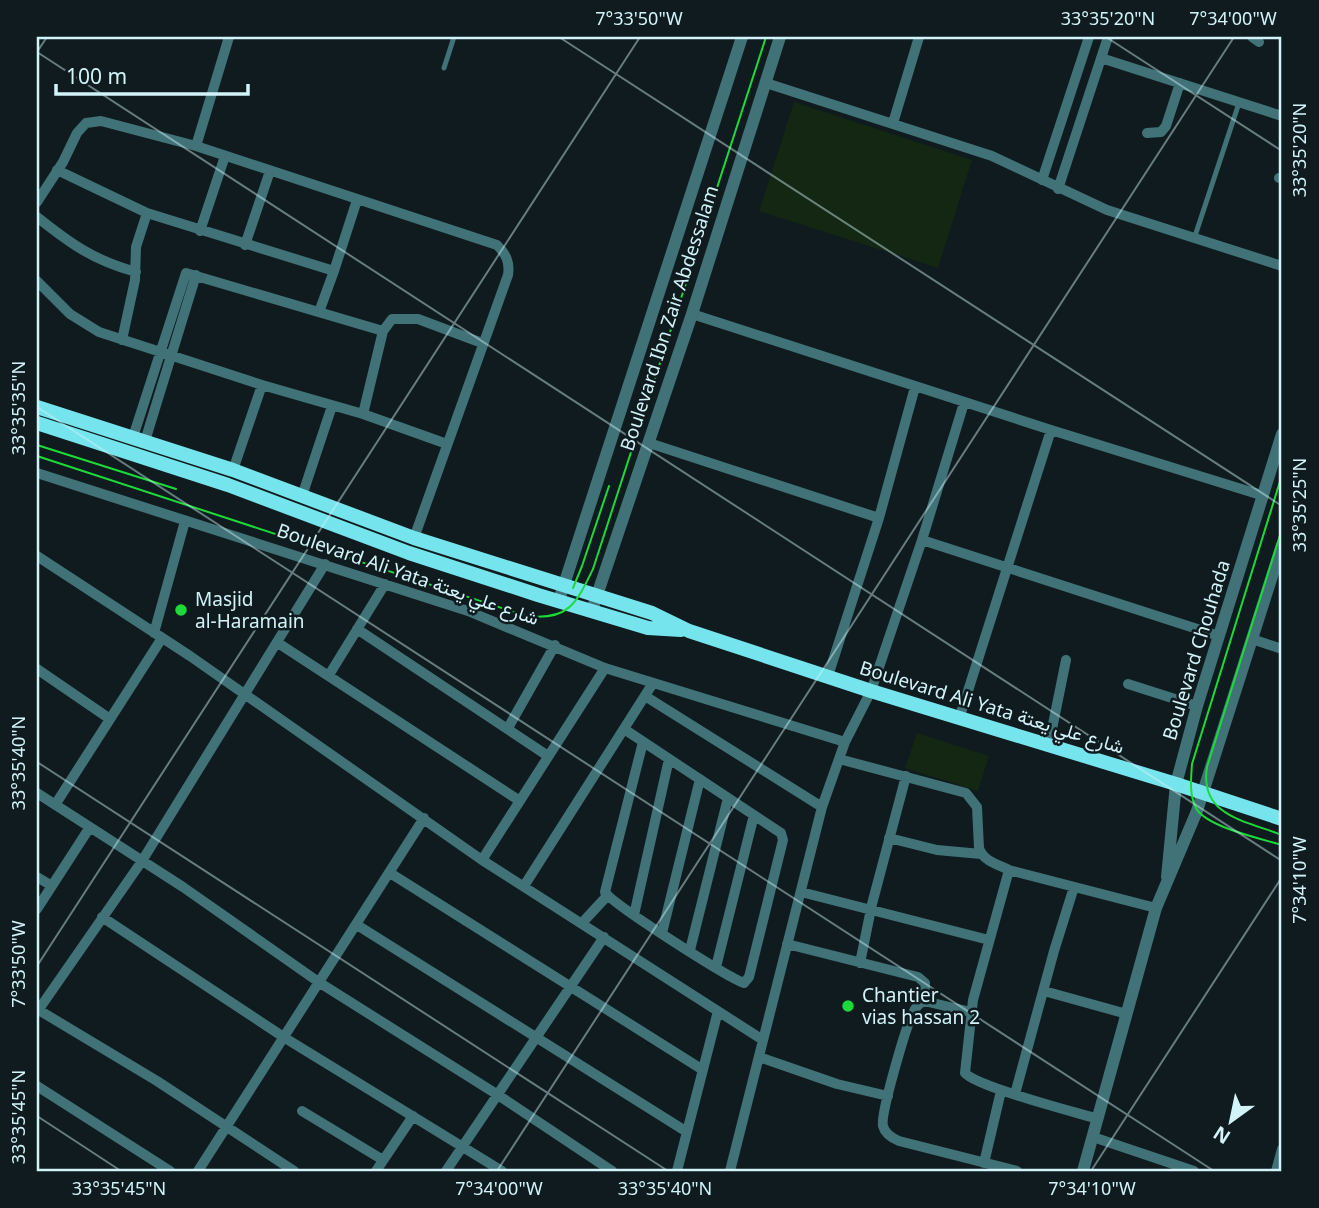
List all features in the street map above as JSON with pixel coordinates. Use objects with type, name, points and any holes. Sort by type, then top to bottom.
[{"type":"main road","name":"Boulevard Ali Yata شارع علي يعتة","points":[[37,407],[233,470],[561,593],[592,610],[648,628],[689,631]]},
{"type":"main road","name":"Boulevard Ali Yata شارع علي يعتة","points":[[37,423],[228,485],[409,553],[561,593],[597,596],[652,613],[689,631],[871,691],[960,716],[1282,820]]},
{"type":"street","points":[[196,146],[229,37]]},
{"type":"street","name":"Boulevard Ibn Zair Abdessalam","points":[[561,593],[742,37]]},
{"type":"street","name":"Boulevard Ibn Zair Abdessalam","points":[[592,610],[692,314],[780,37]]},
{"type":"street","points":[[893,123],[919,37]]},
{"type":"street","points":[[1042,180],[1089,37]]},
{"type":"street","points":[[1058,189],[1108,37]]},
{"type":"street","points":[[1101,58],[1282,116]]},
{"type":"street","points":[[765,82],[992,156],[1107,210],[1282,267]]},
{"type":"street","points":[[1147,133],[1161,132],[1166,126],[1180,83]]},
{"type":"street","points":[[37,202],[82,126],[91,121],[108,122],[196,146],[497,245],[506,254],[508,275],[414,538]]},
{"type":"street","points":[[200,231],[225,156]]},
{"type":"street","points":[[57,170],[147,213],[334,271]]},
{"type":"street","points":[[245,245],[270,171]]},
{"type":"street","points":[[319,312],[357,200]]},
{"type":"street","points":[[122,340],[136,272],[136,247],[147,213]]},
{"type":"street","points":[[37,217],[97,260],[136,272]]},
{"type":"street","points":[[139,439],[165,354],[196,275],[383,331]]},
{"type":"street","points":[[37,281],[79,320],[99,332],[261,385],[363,414],[447,444]]},
{"type":"street","points":[[692,314],[964,403],[1264,496]]},
{"type":"street","points":[[363,414],[383,331],[392,319],[407,317],[482,343]]},
{"type":"street","points":[[233,470],[261,385]]},
{"type":"street","points":[[828,676],[879,519],[915,387]]},
{"type":"street","points":[[730,1171],[822,807],[845,742],[871,691],[922,540],[964,403]]},
{"type":"street","points":[[302,496],[332,406]]},
{"type":"street","points":[[960,716],[1051,430]]},
{"type":"street","name":"Boulevard Chouhada","points":[[1167,881],[1176,784],[1197,706],[1282,434]]},
{"type":"street","points":[[649,443],[879,519]]},
{"type":"street","name":"Boulevard Ali Yata شارع علي يعتة","points":[[37,475],[468,611],[605,668],[845,742]]},
{"type":"street","points":[[55,805],[110,719],[158,636],[186,521]]},
{"type":"street","points":[[922,540],[1219,636]]},
{"type":"street","name":"Boulevard Chouhada","points":[[1083,1171],[1156,908],[1203,793],[1282,545]]},
{"type":"street","points":[[37,556],[246,695],[482,860],[763,1040]]},
{"type":"street","points":[[294,1171],[157,1081],[37,1011],[142,861],[325,564]]},
{"type":"street","points":[[328,675],[384,584]]},
{"type":"street","points":[[357,629],[548,756]]},
{"type":"street","points":[[1252,639],[1282,649]]},
{"type":"street","points":[[278,643],[520,801]]},
{"type":"street","points":[[508,728],[555,645]]},
{"type":"street","points":[[1049,744],[1066,660]]},
{"type":"street","points":[[482,860],[605,668]]},
{"type":"street","points":[[37,669],[110,719]]},
{"type":"street","points":[[524,886],[653,683]]},
{"type":"street","points":[[1128,684],[1197,706]]},
{"type":"street","points":[[645,696],[822,807]]},
{"type":"street","points":[[624,729],[779,831],[783,841],[749,977],[744,983],[662,933],[607,895],[605,888],[643,742]]},
{"type":"street","points":[[634,915],[669,759]]},
{"type":"street","points":[[839,760],[966,793],[977,807],[976,833],[981,854],[988,861],[1009,870],[1156,908]]},
{"type":"street","points":[[860,963],[871,909],[906,776]]},
{"type":"street","points":[[662,933],[700,779]]},
{"type":"street","points":[[37,793],[266,943],[320,983],[498,1095],[612,1171]]},
{"type":"street","points":[[690,950],[728,797]]},
{"type":"street","points":[[716,967],[754,815]]},
{"type":"street","points":[[198,1171],[424,818]]},
{"type":"street","points":[[37,909],[90,827]]},
{"type":"street","points":[[889,838],[937,850],[981,854]]},
{"type":"street","points":[[1009,870],[971,1012],[965,1073],[972,1080],[1001,1091],[1098,1119]]},
{"type":"street","points":[[390,873],[703,1070]]},
{"type":"street","points":[[37,877],[52,886]]},
{"type":"street","points":[[1015,1094],[1074,887]]},
{"type":"street","points":[[801,892],[989,940]]},
{"type":"street","points":[[582,923],[607,895]]},
{"type":"street","points":[[102,917],[285,1038],[502,1171]]},
{"type":"street","points":[[357,925],[687,1132]]},
{"type":"street","points":[[446,1171],[604,937]]},
{"type":"street","points":[[787,944],[922,979],[925,988],[924,1001]]},
{"type":"street","points":[[1044,991],[1127,1014]]},
{"type":"street","points":[[971,1012],[924,1001],[919,1004],[911,1017],[882,1122],[887,1133],[899,1140],[1017,1171]]},
{"type":"street","points":[[677,1171],[718,1011]]},
{"type":"street","points":[[759,1056],[837,1084],[888,1096]]},
{"type":"street","points":[[37,1086],[170,1171]]},
{"type":"street","points":[[985,1163],[1001,1091]]},
{"type":"street","points":[[302,1111],[383,1160]]},
{"type":"street","points":[[376,1171],[413,1116]]},
{"type":"street","points":[[1093,1136],[1195,1171]]},
{"type":"street","points":[[1276,1171],[1282,1149]]},
{"type":"street","points":[[964,1171],[967,1159]]},
{"type":"lane","points":[[444,68],[454,37]]},
{"type":"lane","points":[[1194,239],[1239,102]]},
{"type":"green space","points":[[794,102],[972,160],[938,268],[759,211]]},
{"type":"green space","points":[[917,733],[989,756],[978,791],[905,768]]},
{"type":"tram line","points":[[37,456],[526,616],[552,616],[561,613],[575,601],[593,569],[766,37]]},
{"type":"tram line","points":[[37,445],[176,489]]},
{"type":"tram line","points":[[1282,475],[1192,764],[1191,781],[1194,803],[1202,815],[1235,831],[1282,845]]},
{"type":"tram line","points":[[573,588],[609,486]]},
{"type":"tram line","points":[[1282,529],[1207,767],[1206,783],[1210,796],[1228,814],[1282,835]]},
{"type":"place","name":"Masjid al-Haramain","points":[[181,610]]},
{"type":"place","name":"Chantier vias hassan 2","points":[[848,1006]]}]
